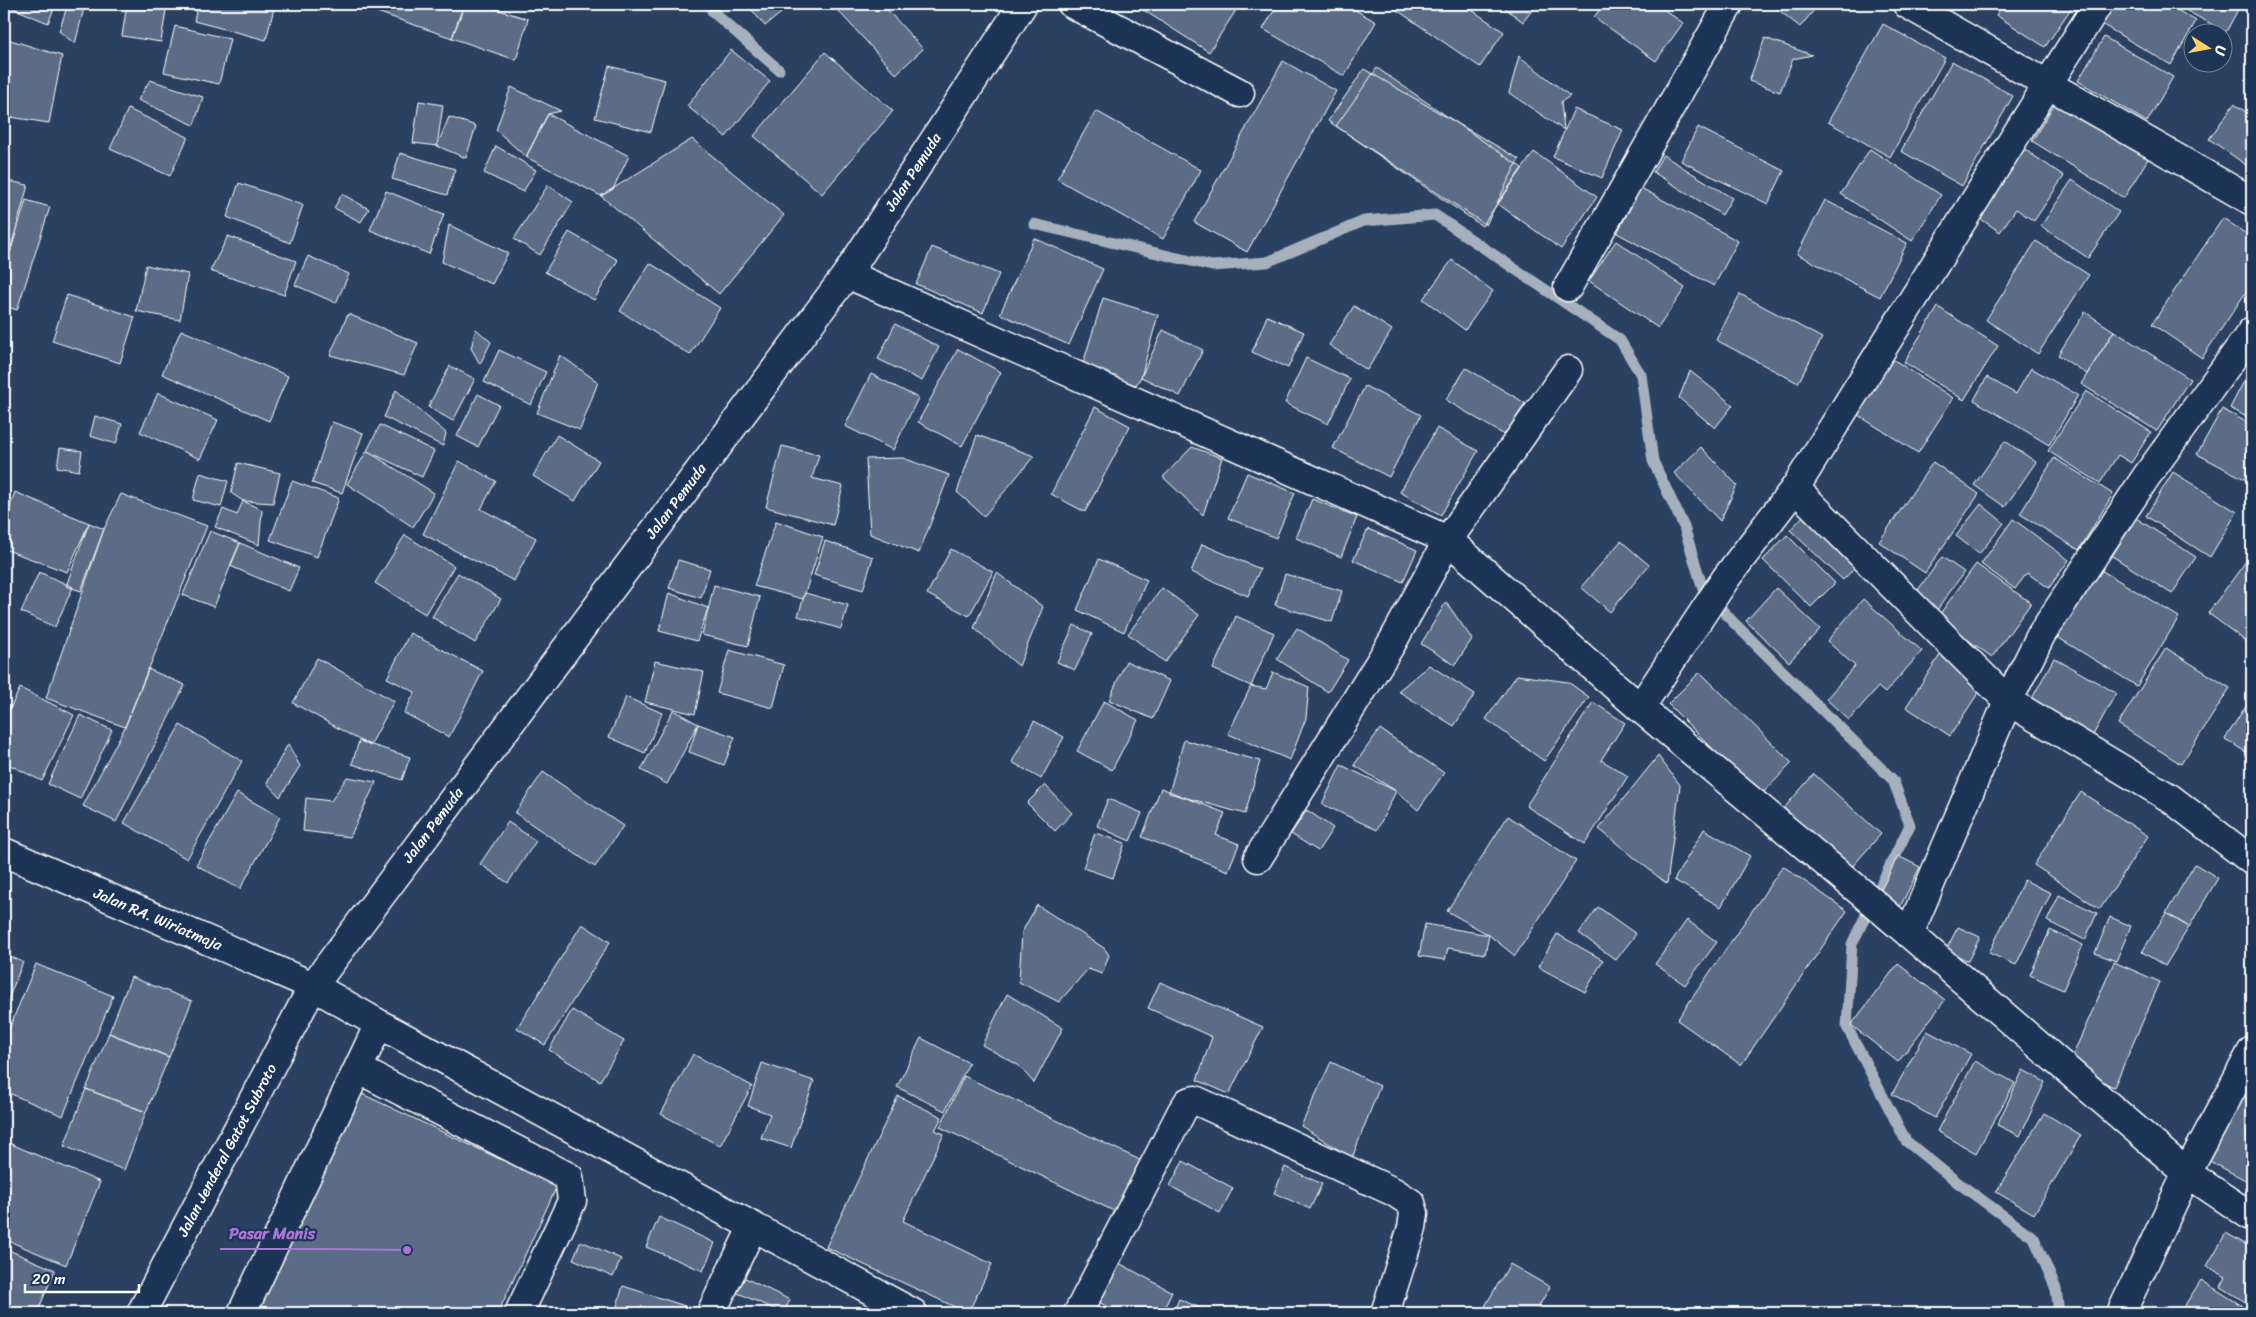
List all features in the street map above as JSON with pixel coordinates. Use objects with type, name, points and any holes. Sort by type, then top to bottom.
[{"type":"street","name":"Jalan Pemuda","points":[[313,986],[847,274],[1023,4]]},
{"type":"street","points":[[1072,4],[1240,94]]},
{"type":"street","points":[[1568,287],[1729,4]]},
{"type":"street","points":[[1907,4],[2047,82],[2252,201]]},
{"type":"street","points":[[1640,708],[1691,634],[1726,578],[1794,488],[2047,82],[2098,4]]},
{"type":"street","points":[[847,274],[1448,540],[1640,708],[1863,894],[2187,1173],[2252,1217]]},
{"type":"street","points":[[1906,932],[2008,700],[2041,635],[2146,477],[2252,331]]},
{"type":"street","points":[[1258,858],[1393,641],[1448,540],[1568,370]]},
{"type":"street","points":[[1794,488],[2008,700],[2170,798],[2252,861]]},
{"type":"street","name":"Jalan RA. Wiriatmaja","points":[[4,852],[313,986],[379,1024],[913,1313]]},
{"type":"street","name":"Jalan Jenderal Gatot Subroto","points":[[141,1313],[313,986]]},
{"type":"street","points":[[242,1313],[379,1024]]},
{"type":"street","points":[[2121,1313],[2187,1173],[2252,1051]]},
{"type":"street","points":[[358,1070],[569,1177],[572,1201],[519,1313]]},
{"type":"street","points":[[1078,1313],[1182,1111],[1188,1102],[1195,1100],[1394,1192],[1411,1203],[1414,1213],[1412,1228],[1385,1313]]},
{"type":"street","points":[[711,1313],[753,1226]]},
{"type":"building","points":[[9,4],[56,4],[48,23],[8,6]]},
{"type":"building","points":[[68,4],[85,4],[75,44],[59,31]]},
{"type":"building","points":[[127,4],[167,4],[161,42],[122,36]]},
{"type":"building","points":[[198,4],[275,4],[266,40],[194,21]]},
{"type":"building","points":[[354,4],[464,4],[452,38]]},
{"type":"building","points":[[465,4],[480,4],[528,19],[516,60],[452,38]]},
{"type":"building","points":[[747,4],[792,4],[765,26]]},
{"type":"building","points":[[832,4],[882,4],[923,49],[896,74]]},
{"type":"building","points":[[1134,4],[1240,4],[1209,52]]},
{"type":"building","points":[[1278,4],[1345,4],[1376,22],[1344,76],[1263,29]]},
{"type":"building","points":[[1397,4],[1463,4],[1504,32],[1480,67],[1394,8]]},
{"type":"building","points":[[1500,4],[1537,4],[1523,22]]},
{"type":"building","points":[[1604,4],[1656,4],[1683,23],[1656,61],[1594,17]]},
{"type":"building","points":[[1771,4],[1819,4],[1800,27]]},
{"type":"building","points":[[2003,4],[2074,4],[2045,47],[1996,15]]},
{"type":"building","points":[[2108,4],[2167,4],[2196,21],[2184,22],[2184,42],[2171,65],[2098,22]]},
{"type":"building","points":[[2174,4],[2241,4],[2231,22],[2207,22]]},
{"type":"building","points":[[1883,24],[1945,58],[1890,157],[1828,122]]},
{"type":"building","points":[[175,26],[230,39],[219,84],[164,72]]},
{"type":"building","points":[[2104,37],[2173,77],[2147,122],[2078,81]]},
{"type":"building","points":[[4,38],[62,56],[49,123],[4,116]]},
{"type":"building","points":[[1765,38],[1812,55],[1793,59],[1780,92],[1749,81]]},
{"type":"building","points":[[731,50],[770,81],[726,137],[687,106]]},
{"type":"building","points":[[825,52],[893,111],[822,194],[754,136]]},
{"type":"building","points":[[1519,56],[1570,96],[1561,102],[1564,130],[1509,93]]},
{"type":"building","points":[[1283,61],[1336,91],[1247,252],[1194,222]]},
{"type":"building","points":[[1952,61],[2013,96],[1962,186],[1901,151]]},
{"type":"building","points":[[609,66],[665,80],[651,132],[595,118]]},
{"type":"building","points":[[1377,68],[1522,168],[1482,226],[1336,126]]},
{"type":"building","points":[[1364,69],[1519,159],[1486,225],[1328,121]]},
{"type":"building","points":[[150,80],[203,97],[194,125],[138,100]]},
{"type":"building","points":[[511,87],[561,111],[548,114],[526,157],[496,130]]},
{"type":"building","points":[[2059,97],[2151,154],[2124,198],[2032,141]]},
{"type":"building","points":[[419,101],[443,105],[437,146],[413,143]]},
{"type":"building","points":[[2234,104],[2252,116],[2252,169],[2209,139]]},
{"type":"building","points":[[128,109],[188,137],[170,176],[110,149]]},
{"type":"building","points":[[1574,109],[1623,130],[1602,178],[1553,157]]},
{"type":"building","points":[[1096,111],[1201,170],[1163,239],[1057,179]]},
{"type":"building","points":[[548,114],[629,156],[613,189],[601,196],[526,157]]},
{"type":"building","points":[[449,117],[476,126],[466,158],[437,146]]},
{"type":"building","points":[[1698,127],[1784,171],[1768,204],[1681,161]]},
{"type":"building","points":[[692,139],[784,215],[719,294],[601,196]]},
{"type":"building","points":[[496,146],[536,170],[523,192],[484,173]]},
{"type":"building","points":[[2021,147],[2064,176],[2034,221],[2016,209],[2000,232],[1975,215]]},
{"type":"building","points":[[1870,149],[1941,195],[1912,241],[1841,194]]},
{"type":"building","points":[[1534,152],[1597,197],[1561,249],[1498,204]]},
{"type":"building","points":[[400,153],[455,169],[447,195],[392,179]]},
{"type":"building","points":[[1663,155],[1732,198],[1722,215],[1653,172]]},
{"type":"building","points":[[4,180],[28,185],[10,251],[4,248]]},
{"type":"building","points":[[2072,180],[2119,212],[2088,258],[2041,226]]},
{"type":"building","points":[[239,183],[303,205],[290,243],[227,217]]},
{"type":"building","points":[[548,185],[573,202],[540,255],[514,239]]},
{"type":"building","points":[[1641,188],[1738,241],[1714,286],[1617,233]]},
{"type":"building","points":[[386,191],[444,214],[429,254],[370,230]]},
{"type":"building","points":[[342,194],[369,209],[361,222],[334,208]]},
{"type":"building","points":[[26,200],[50,207],[17,310],[4,306],[4,273]]},
{"type":"building","points":[[1825,200],[1907,243],[1880,297],[1797,254]]},
{"type":"building","points":[[2223,218],[2252,238],[2252,283],[2202,358],[2152,324]]},
{"type":"building","points":[[449,225],[508,253],[492,284],[442,262]]},
{"type":"building","points":[[569,232],[618,260],[594,300],[545,272]]},
{"type":"building","points":[[228,236],[296,261],[284,295],[210,271]]},
{"type":"building","points":[[1034,238],[1103,269],[1069,345],[1000,314]]},
{"type":"building","points":[[1616,241],[1685,288],[1658,328],[1589,281]]},
{"type":"building","points":[[2036,241],[2089,275],[2038,354],[1986,320]]},
{"type":"building","points":[[932,247],[999,274],[983,313],[916,284]]},
{"type":"building","points":[[308,256],[349,274],[336,303],[295,285]]},
{"type":"building","points":[[1452,260],[1493,291],[1465,330],[1423,299]]},
{"type":"building","points":[[650,263],[720,308],[690,355],[620,311]]},
{"type":"building","points":[[146,265],[188,274],[180,320],[136,311]]},
{"type":"building","points":[[1740,294],[1822,338],[1798,383],[1716,340]]},
{"type":"building","points":[[67,295],[135,317],[120,363],[52,341]]},
{"type":"building","points":[[1103,298],[1158,315],[1141,377],[1136,385],[1082,367]]},
{"type":"building","points":[[1354,306],[1392,330],[1367,370],[1329,345]]},
{"type":"building","points":[[1938,307],[1998,346],[1964,400],[1904,362]]},
{"type":"building","points":[[2085,312],[2114,331],[2087,374],[2058,355]]},
{"type":"building","points":[[348,314],[418,343],[404,375],[330,355]]},
{"type":"building","points":[[1267,316],[1304,332],[1288,368],[1252,352]]},
{"type":"building","points":[[895,324],[939,347],[922,381],[878,359]]},
{"type":"building","points":[[476,329],[491,342],[480,364],[471,348]]},
{"type":"building","points":[[181,330],[288,376],[269,421],[162,374]]},
{"type":"building","points":[[1163,330],[1203,350],[1180,396],[1141,377]]},
{"type":"building","points":[[2114,331],[2190,379],[2157,431],[2081,384]]},
{"type":"building","points":[[958,349],[1001,372],[962,446],[918,422]]},
{"type":"building","points":[[499,350],[546,372],[531,405],[484,382]]},
{"type":"building","points":[[560,355],[598,382],[580,430],[537,413]]},
{"type":"building","points":[[1888,356],[1953,398],[1918,453],[1853,412]]},
{"type":"building","points":[[1306,358],[1350,379],[1328,424],[1285,403]]},
{"type":"building","points":[[450,366],[475,379],[453,421],[428,407]]},
{"type":"building","points":[[2252,366],[2252,420],[2230,408]]},
{"type":"building","points":[[1466,368],[1525,403],[1506,436],[1446,400]]},
{"type":"building","points":[[2031,368],[2078,395],[2049,445],[1974,400],[1987,377],[2016,394]]},
{"type":"building","points":[[1690,371],[1733,405],[1715,428],[1679,398]]},
{"type":"building","points":[[871,374],[918,398],[893,450],[845,426]]},
{"type":"building","points":[[1365,386],[1421,415],[1389,477],[1333,448]]},
{"type":"building","points":[[396,390],[446,433],[443,446],[384,417]]},
{"type":"building","points":[[2086,391],[2151,432],[2131,463],[2118,455],[2100,483],[2048,451]]},
{"type":"building","points":[[158,393],[218,420],[200,459],[140,432]]},
{"type":"building","points":[[478,394],[499,405],[478,447],[457,436]]},
{"type":"building","points":[[1095,407],[1130,426],[1085,512],[1051,494]]},
{"type":"building","points":[[2222,409],[2252,425],[2252,483],[2197,454]]},
{"type":"building","points":[[95,416],[122,424],[116,444],[90,436]]},
{"type":"building","points":[[332,422],[363,433],[342,493],[312,483]]},
{"type":"building","points":[[380,425],[434,451],[422,477],[367,451]]},
{"type":"building","points":[[1437,428],[1478,451],[1441,515],[1400,492]]},
{"type":"building","points":[[557,435],[599,461],[575,501],[533,476]]},
{"type":"building","points":[[977,435],[1034,456],[984,516],[957,492]]},
{"type":"building","points":[[2005,441],[2036,462],[2005,507],[1974,485]]},
{"type":"building","points":[[782,446],[819,455],[812,478],[843,486],[833,525],[766,507]]},
{"type":"building","points":[[1192,447],[1222,458],[1203,515],[1163,477]]},
{"type":"building","points":[[1701,447],[1737,485],[1720,521],[1674,473]]},
{"type":"building","points":[[60,448],[82,451],[79,471],[57,467]]},
{"type":"building","points":[[367,451],[434,493],[413,527],[347,484]]},
{"type":"building","points":[[903,458],[949,475],[919,553],[870,534],[866,459]]},
{"type":"building","points":[[2054,458],[2113,494],[2079,550],[2020,514]]},
{"type":"building","points":[[459,461],[496,481],[481,509],[536,538],[514,581],[423,534]]},
{"type":"building","points":[[1933,462],[1979,494],[1925,573],[1879,542]]},
{"type":"building","points":[[238,463],[280,473],[273,503],[243,501],[231,493]]},
{"type":"building","points":[[2173,472],[2237,512],[2210,557],[2146,516]]},
{"type":"building","points":[[200,473],[228,481],[221,507],[193,500]]},
{"type":"building","points":[[1247,473],[1295,493],[1276,538],[1228,518]]},
{"type":"building","points":[[292,481],[339,498],[317,557],[270,540]]},
{"type":"building","points":[[15,492],[89,523],[67,572],[4,549],[4,524]]},
{"type":"building","points":[[121,494],[207,526],[125,727],[46,698],[104,529]]},
{"type":"building","points":[[1312,499],[1357,517],[1341,557],[1296,538]]},
{"type":"building","points":[[243,501],[262,510],[259,545],[215,527],[223,509],[237,515]]},
{"type":"building","points":[[1981,504],[2004,523],[1979,554],[1956,536]]},
{"type":"building","points":[[1810,509],[1863,559],[1843,580],[1790,530]]},
{"type":"building","points":[[2136,518],[2196,557],[2172,594],[2112,556]]},
{"type":"building","points":[[2013,519],[2069,560],[2049,588],[2027,573],[2015,589],[1981,564]]},
{"type":"building","points":[[776,521],[823,537],[803,599],[754,586]]},
{"type":"building","points":[[89,523],[104,529],[81,591],[66,586]]},
{"type":"building","points":[[1368,529],[1417,550],[1403,582],[1353,560]]},
{"type":"building","points":[[210,531],[240,543],[214,607],[183,595]]},
{"type":"building","points":[[405,535],[454,566],[425,614],[375,583]]},
{"type":"building","points":[[1787,535],[1835,583],[1811,607],[1763,560]]},
{"type":"building","points":[[825,541],[873,557],[863,590],[814,575]]},
{"type":"building","points":[[1621,541],[1649,565],[1610,612],[1581,587]]},
{"type":"building","points":[[240,543],[299,568],[289,591],[230,566]]},
{"type":"building","points":[[1202,544],[1260,569],[1248,596],[1191,572]]},
{"type":"building","points":[[951,549],[993,572],[969,616],[927,594]]},
{"type":"building","points":[[2252,553],[2252,646],[2208,613]]},
{"type":"building","points":[[1942,557],[1964,572],[1937,610],[1915,594]]},
{"type":"building","points":[[1099,559],[1147,580],[1124,632],[1077,610]]},
{"type":"building","points":[[678,560],[710,569],[701,598],[669,588]]},
{"type":"building","points":[[1976,564],[2031,603],[1992,657],[1937,618]]},
{"type":"building","points":[[2096,567],[2179,617],[2137,686],[2054,635]]},
{"type":"building","points":[[39,572],[73,587],[55,627],[21,612]]},
{"type":"building","points":[[458,573],[501,599],[475,643],[432,617]]},
{"type":"building","points":[[997,573],[1043,607],[1019,666],[974,628]]},
{"type":"building","points":[[1285,574],[1342,591],[1332,622],[1275,605]]},
{"type":"building","points":[[714,585],[760,597],[748,646],[702,635]]},
{"type":"building","points":[[1162,588],[1199,615],[1165,662],[1128,634]]},
{"type":"building","points":[[1776,588],[1820,629],[1789,662],[1746,621]]},
{"type":"building","points":[[669,593],[708,608],[697,641],[659,631]]},
{"type":"building","points":[[805,593],[848,605],[841,629],[798,616]]},
{"type":"building","points":[[1863,599],[1922,651],[1885,693],[1878,687],[1849,720],[1826,699],[1855,666],[1827,641]]},
{"type":"building","points":[[1446,602],[1472,639],[1455,665],[1421,644]]},
{"type":"building","points":[[1236,616],[1274,633],[1251,686],[1213,669]]},
{"type":"building","points":[[1074,625],[1092,634],[1075,670],[1057,662]]},
{"type":"building","points":[[1297,628],[1348,660],[1328,692],[1277,659]]},
{"type":"building","points":[[410,633],[483,671],[449,737],[404,713],[415,692],[387,678]]},
{"type":"building","points":[[2166,648],[2230,688],[2181,764],[2118,724]]},
{"type":"building","points":[[729,650],[784,665],[773,708],[717,693]]},
{"type":"building","points":[[1942,652],[1986,681],[1950,736],[1906,707]]},
{"type":"building","points":[[317,658],[394,701],[370,746],[293,703]]},
{"type":"building","points":[[2054,658],[2116,693],[2092,737],[2030,702]]},
{"type":"building","points":[[655,661],[704,672],[695,714],[645,702]]},
{"type":"building","points":[[1126,661],[1170,681],[1153,719],[1109,700]]},
{"type":"building","points":[[1429,665],[1475,694],[1454,726],[1398,691]]},
{"type":"building","points":[[148,669],[185,685],[116,822],[83,806],[125,727]]},
{"type":"building","points":[[4,671],[10,673],[4,690]]},
{"type":"building","points":[[1273,672],[1309,687],[1306,718],[1290,760],[1228,734],[1251,686],[1266,689]]},
{"type":"building","points":[[1700,672],[1792,763],[1760,796],[1668,704]]},
{"type":"building","points":[[1517,675],[1568,682],[1589,697],[1544,761],[1486,719]]},
{"type":"building","points":[[20,688],[74,715],[42,781],[4,762],[4,721]]},
{"type":"building","points":[[2252,696],[2252,756],[2225,739]]},
{"type":"building","points":[[626,697],[662,713],[645,753],[609,737]]},
{"type":"building","points":[[1104,701],[1138,720],[1112,770],[1077,751]]},
{"type":"building","points":[[1593,702],[1625,723],[1601,760],[1628,776],[1585,844],[1526,806]]},
{"type":"building","points":[[673,710],[698,724],[667,784],[641,770]]},
{"type":"building","points":[[80,715],[112,730],[80,799],[48,784]]},
{"type":"building","points":[[1034,721],[1064,737],[1041,779],[1012,762]]},
{"type":"building","points":[[698,724],[735,737],[724,765],[689,752]]},
{"type":"building","points":[[180,725],[242,761],[187,859],[124,823]]},
{"type":"building","points":[[1380,729],[1444,773],[1418,810],[1396,791],[1354,765]]},
{"type":"building","points":[[1184,740],[1260,761],[1245,814],[1169,793]]},
{"type":"building","points":[[359,741],[410,757],[402,780],[352,764]]},
{"type":"building","points":[[288,744],[300,766],[280,797],[267,783]]},
{"type":"building","points":[[1658,756],[1680,785],[1667,884],[1599,829]]},
{"type":"building","points":[[1341,765],[1396,791],[1377,830],[1322,804]]},
{"type":"building","points":[[543,772],[623,826],[595,867],[515,813]]},
{"type":"building","points":[[1814,774],[1881,834],[1851,868],[1784,808]]},
{"type":"building","points":[[347,777],[376,782],[350,837],[303,831],[306,798],[331,801]]},
{"type":"building","points":[[1045,785],[1072,813],[1055,831],[1027,803]]},
{"type":"building","points":[[1161,788],[1225,813],[1216,835],[1239,844],[1228,871],[1142,837]]},
{"type":"building","points":[[2081,792],[2148,836],[2100,909],[2034,865]]},
{"type":"building","points":[[237,793],[280,817],[240,889],[196,865]]},
{"type":"building","points":[[1108,799],[1142,813],[1130,841],[1097,826]]},
{"type":"building","points":[[1307,810],[1333,828],[1318,851],[1291,834]]},
{"type":"building","points":[[1508,816],[1576,861],[1515,956],[1489,935],[1447,911]]},
{"type":"building","points":[[508,822],[536,841],[508,883],[480,864]]},
{"type":"building","points":[[1704,829],[1750,856],[1721,907],[1674,880]]},
{"type":"building","points":[[1095,833],[1125,843],[1113,878],[1083,868]]},
{"type":"building","points":[[1898,856],[1920,867],[1900,907],[1878,896]]},
{"type":"building","points":[[2195,864],[2218,878],[2189,927],[2166,913]]},
{"type":"building","points":[[1783,866],[1847,911],[1741,1065],[1677,1020]]},
{"type":"building","points":[[2024,880],[2051,893],[2016,965],[1989,953]]},
{"type":"building","points":[[2059,895],[2097,913],[2085,940],[2047,921]]},
{"type":"building","points":[[1037,905],[1104,948],[1109,955],[1102,974],[1088,969],[1059,1002],[1019,982],[1022,932]]},
{"type":"building","points":[[1598,907],[1636,934],[1616,960],[1579,933]]},
{"type":"building","points":[[2166,913],[2189,927],[2165,966],[2142,952]]},
{"type":"building","points":[[2110,917],[2131,926],[2116,961],[2095,953]]},
{"type":"building","points":[[1687,920],[1717,942],[1685,985],[1655,964]]},
{"type":"building","points":[[582,924],[610,942],[545,1045],[517,1028]]},
{"type":"building","points":[[1425,924],[1489,935],[1485,954],[1448,948],[1445,960],[1419,956]]},
{"type":"building","points":[[1958,927],[1980,937],[1968,961],[1946,950]]},
{"type":"building","points":[[2050,930],[2083,945],[2063,990],[2030,975]]},
{"type":"building","points":[[1557,934],[1603,960],[1585,992],[1538,967]]},
{"type":"building","points":[[4,954],[23,962],[4,1010]]},
{"type":"building","points":[[2114,962],[2160,982],[2114,1087],[2068,1066]]},
{"type":"building","points":[[36,964],[113,996],[63,1116],[4,1091],[4,1041]]},
{"type":"building","points":[[1898,964],[1945,1000],[1898,1062],[1851,1025]]},
{"type":"building","points":[[131,977],[192,1001],[169,1057],[109,1033]]},
{"type":"building","points":[[1160,982],[1263,1027],[1229,1094],[1197,1080],[1212,1037],[1148,1008]]},
{"type":"building","points":[[1007,994],[1063,1028],[1034,1083],[1018,1065],[982,1045]]},
{"type":"building","points":[[572,1010],[624,1041],[600,1081],[549,1050]]},
{"type":"building","points":[[1927,1031],[1971,1054],[1935,1118],[1892,1094]]},
{"type":"building","points":[[109,1033],[169,1057],[146,1112],[86,1089]]},
{"type":"building","points":[[921,1038],[969,1063],[945,1111],[897,1087]]},
{"type":"building","points":[[693,1054],[752,1086],[720,1146],[661,1114]]},
{"type":"building","points":[[1975,1061],[2015,1083],[1976,1153],[1937,1131]]},
{"type":"building","points":[[2252,1061],[2252,1177],[2249,1182],[2202,1157]]},
{"type":"building","points":[[1331,1062],[1380,1086],[1352,1158],[1301,1126]]},
{"type":"building","points":[[762,1063],[814,1081],[791,1148],[761,1138],[770,1114],[748,1106]]},
{"type":"building","points":[[2023,1070],[2045,1082],[2020,1136],[1997,1125]]},
{"type":"building","points":[[964,1076],[1142,1161],[1118,1213],[940,1127]]},
{"type":"building","points":[[86,1089],[146,1112],[124,1170],[64,1146]]},
{"type":"building","points":[[360,1093],[557,1186],[498,1313],[257,1313]]},
{"type":"building","points":[[898,1096],[942,1117],[935,1130],[944,1134],[903,1221],[992,1264],[968,1313],[826,1247]]},
{"type":"building","points":[[2044,1113],[2081,1135],[2034,1214],[1996,1192]]},
{"type":"building","points":[[4,1141],[100,1182],[66,1265],[4,1239]]},
{"type":"building","points":[[1183,1161],[1233,1188],[1220,1213],[1170,1186]]},
{"type":"building","points":[[1285,1167],[1322,1184],[1310,1209],[1274,1193]]},
{"type":"building","points":[[659,1217],[715,1243],[703,1271],[646,1247]]},
{"type":"building","points":[[2226,1233],[2252,1248],[2252,1306],[2221,1287],[2226,1277],[2207,1266]]},
{"type":"building","points":[[581,1241],[621,1259],[613,1277],[573,1259]]},
{"type":"building","points":[[4,1248],[55,1270],[37,1313],[4,1313]]},
{"type":"building","points":[[1119,1263],[1172,1292],[1162,1313],[1104,1313],[1106,1306],[1097,1301]]},
{"type":"building","points":[[1510,1264],[1550,1287],[1535,1313],[1498,1313],[1485,1306]]},
{"type":"building","points":[[739,1275],[790,1300],[783,1313],[731,1290]]},
{"type":"building","points":[[2201,1280],[2252,1312],[2252,1313],[2180,1313]]},
{"type":"building","points":[[623,1286],[685,1306],[683,1313],[615,1313]]},
{"type":"building","points":[[1179,1299],[1212,1313],[1173,1313]]},
{"type":"waterway","points":[[712,4],[712,11],[779,70]]},
{"type":"waterway","points":[[1034,224],[1212,266],[1267,262],[1364,221],[1435,215],[1620,340],[1641,375],[1653,461],[1684,527],[1703,589],[1733,622],[1893,780],[1910,825],[1852,944],[1847,1027],[1906,1141],[1957,1182],[2034,1238],[2056,1289],[2059,1313]]},
{"type":"place","name":"Pasar Manis","points":[[407,1250]]}]
